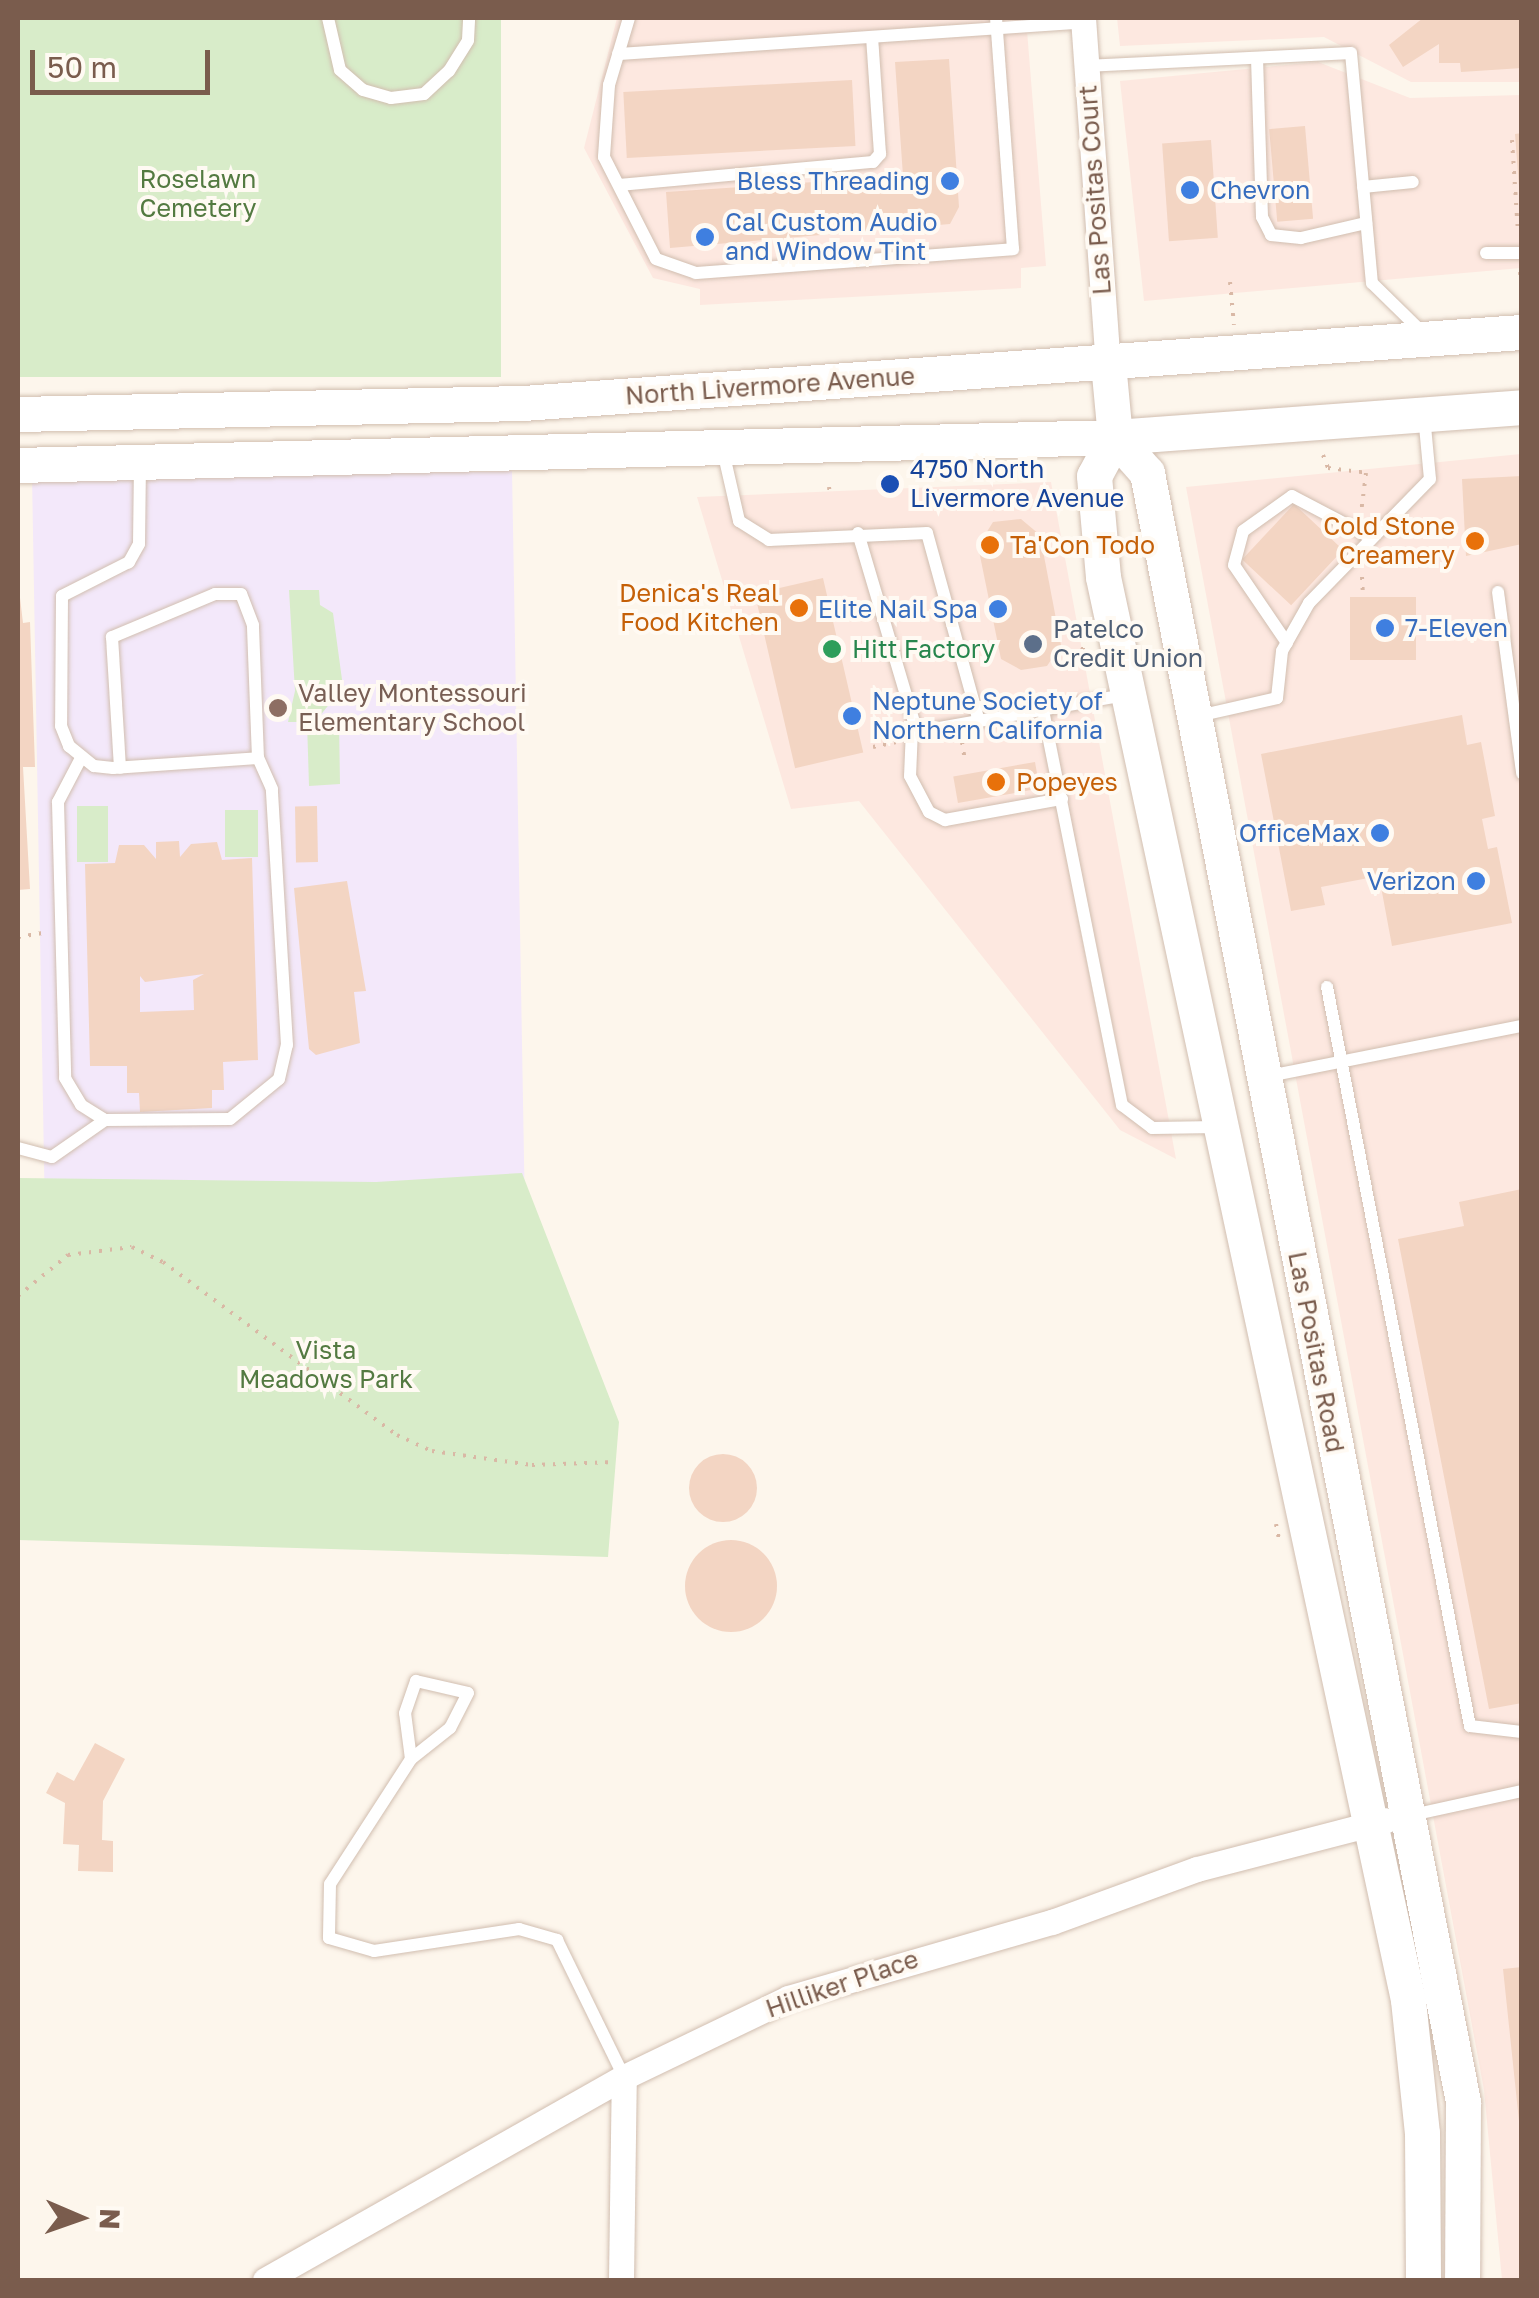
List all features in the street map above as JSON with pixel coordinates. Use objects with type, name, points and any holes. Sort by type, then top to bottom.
[{"type":"main road","name":"North Livermore Avenue","points":[[18,414],[523,403],[1522,332]]},
{"type":"main road","points":[[1108,363],[1115,437]]},
{"type":"main road","points":[[18,465],[1115,437],[1522,407]]},
{"type":"main road","name":"Las Positas Road","points":[[1423,2280],[1422,2133],[1408,2000],[1103,578],[1094,476],[1115,437],[1147,474],[1190,718],[1463,2102],[1462,2280]]},
{"type":"street","name":"Las Positas Court","points":[[1083,20],[1108,363]]},
{"type":"street","name":"Hilliker Place","points":[[265,2280],[624,2077],[788,1998],[1368,1822],[1407,1816]]},
{"type":"street","points":[[620,2280],[624,2077]]},
{"type":"lane","points":[[328,18],[340,70],[363,90],[391,98],[424,94],[450,71],[468,40],[469,18]]},
{"type":"lane","points":[[629,18],[602,136],[619,186],[656,260],[696,274],[1004,255],[1013,249],[996,24]]},
{"type":"lane","points":[[618,54],[1083,20]]},
{"type":"lane","points":[[619,186],[872,162],[880,154],[872,38]]},
{"type":"lane","points":[[1086,66],[1351,53],[1372,283],[1429,338]]},
{"type":"lane","points":[[1257,58],[1262,217],[1271,235],[1300,238],[1366,222]]},
{"type":"lane","points":[[1363,187],[1414,182]]},
{"type":"lane","points":[[1486,253],[1520,253]]},
{"type":"lane","points":[[1190,718],[1277,698],[1287,643],[1309,603],[1430,479],[1424,415]]},
{"type":"lane","points":[[722,448],[746,528],[769,540],[916,528],[933,540],[980,722]]},
{"type":"lane","points":[[140,462],[139,544],[129,562],[62,596],[61,726],[81,758],[120,768],[190,766],[258,758]]},
{"type":"lane","points":[[1287,643],[1234,564],[1243,532],[1292,496],[1372,538]]},
{"type":"lane","points":[[858,533],[912,729],[910,776],[930,812],[946,820],[1062,799]]},
{"type":"lane","points":[[1498,592],[1522,773]]},
{"type":"lane","points":[[81,758],[58,802],[65,1078],[81,1106],[105,1120],[230,1120],[279,1079],[287,1045],[272,790],[258,758],[251,602],[241,594],[215,594],[112,637],[120,768]]},
{"type":"lane","points":[[912,729],[980,722],[1128,694]]},
{"type":"lane","points":[[1043,710],[1122,1105],[1152,1128],[1220,1126]]},
{"type":"lane","points":[[1327,986],[1470,1726],[1522,1732]]},
{"type":"lane","points":[[1262,1078],[1522,1026]]},
{"type":"lane","points":[[18,1148],[52,1156],[105,1120]]},
{"type":"lane","points":[[411,1759],[405,1713],[416,1682],[468,1693],[450,1728],[411,1759],[330,1884],[329,1938],[374,1951],[519,1929],[557,1940],[624,2077]]},
{"type":"lane","points":[[1407,1816],[1522,1791]]},
{"type":"path","points":[[1512,140],[1522,292]]},
{"type":"path","points":[[1230,282],[1234,325]]},
{"type":"path","points":[[829,487],[830,494]]},
{"type":"path","points":[[1062,648],[1077,658],[1091,635]]},
{"type":"path","points":[[18,937],[48,932]]},
{"type":"path","points":[[18,1296],[68,1255],[100,1245],[132,1247],[163,1262],[398,1435],[432,1451],[532,1465],[615,1462]]},
{"type":"shaded area","points":[[617,18],[1026,18],[1046,266],[1021,268],[1021,288],[700,305],[700,289],[653,278],[584,148]]},
{"type":"shaded area","points":[[1117,18],[1521,18],[1521,82],[1411,82],[1324,37],[1120,46]]},
{"type":"shaded area","points":[[1318,62],[1410,98],[1521,95],[1521,268],[1144,301],[1120,81]]},
{"type":"shaded area","points":[[1521,454],[1521,2280],[1502,2280],[1484,2090],[1186,487]]},
{"type":"shaded area","name":"Valley Montessouri Elementary School","points":[[512,471],[524,1185],[45,1193],[32,479]]},
{"type":"shaded area","points":[[1051,482],[1176,1159],[1120,1130],[859,801],[791,809],[697,497]]},
{"type":"green space","name":"Roselawn Cemetery","points":[[18,18],[501,18],[501,377],[18,377]]},
{"type":"green space","points":[[289,590],[319,590],[320,605],[333,613],[343,687],[315,722],[339,722],[340,784],[309,786],[307,722],[288,722],[295,691]]},
{"type":"green space","points":[[77,806],[108,806],[108,862],[77,862]]},
{"type":"green space","points":[[225,810],[258,810],[258,857],[225,857]]},
{"type":"green space","name":"Vista Meadows Park","points":[[522,1173],[619,1422],[608,1557],[18,1540],[18,1178],[376,1182]]},
{"type":"building","points":[[1423,18],[1522,18],[1522,68],[1461,72],[1460,63],[1439,63],[1439,44],[1403,67],[1389,45]]},
{"type":"building","points":[[949,59],[959,207],[950,224],[670,248],[666,192],[903,176],[895,62]]},
{"type":"building","points":[[852,80],[855,146],[627,158],[623,92]]},
{"type":"building","name":"Chevron","points":[[1305,126],[1313,219],[1277,222],[1269,129]]},
{"type":"building","points":[[1522,133],[1522,187],[1519,187],[1515,134]]},
{"type":"building","name":"Chevron","points":[[1211,140],[1218,238],[1169,241],[1162,143]]},
{"type":"building","points":[[1522,476],[1522,544],[1466,556],[1462,479]]},
{"type":"building","points":[[1294,504],[1343,550],[1291,605],[1242,560]]},
{"type":"building","points":[[1021,519],[1040,535],[1061,645],[1047,666],[1021,670],[1001,659],[978,546],[993,522]]},
{"type":"building","points":[[823,578],[863,752],[795,768],[755,594]]},
{"type":"building","points":[[18,581],[23,623],[30,622],[35,767],[23,767],[30,889],[18,890]]},
{"type":"building","name":"7-Eleven","points":[[1350,597],[1416,597],[1416,660],[1350,660]]},
{"type":"building","name":"OfficeMax","points":[[1462,715],[1467,745],[1481,742],[1495,816],[1482,819],[1488,849],[1497,847],[1512,923],[1392,946],[1379,876],[1321,887],[1325,905],[1291,911],[1261,754]]},
{"type":"building","name":"Popeyes","points":[[1035,762],[1040,789],[958,803],[953,776]]},
{"type":"building","points":[[295,806],[317,806],[318,862],[296,862]]},
{"type":"building","points":[[179,841],[180,857],[191,844],[217,842],[222,860],[252,858],[258,1060],[223,1062],[224,1090],[212,1090],[212,1108],[140,1112],[139,1093],[127,1093],[127,1066],[90,1066],[85,864],[115,863],[119,845],[144,845],[156,859],[156,842]],"holes":[[[204,974],[193,980],[194,1010],[140,1012],[140,976],[145,982]]]},
{"type":"building","points":[[347,881],[366,991],[354,992],[360,1043],[316,1055],[309,1049],[294,888]]},
{"type":"building","points":[[1522,1189],[1522,1703],[1489,1709],[1398,1239],[1464,1226],[1459,1202]]},
{"type":"building","points":[[723,1454],[747,1464],[757,1488],[747,1512],[723,1522],[699,1512],[689,1488],[699,1464]]},
{"type":"building","points":[[722,1540],[740,1540],[757,1547],[770,1560],[777,1586],[770,1612],[757,1625],[740,1632],[722,1632],[705,1625],[692,1612],[685,1595],[685,1577],[692,1560],[705,1547]]},
{"type":"building","points":[[95,1743],[125,1759],[103,1801],[102,1840],[113,1841],[113,1872],[78,1871],[79,1845],[63,1844],[65,1803],[46,1793],[57,1772],[74,1781]]},
{"type":"building","points":[[1522,1967],[1522,2121],[1519,2121],[1503,1969]]},
{"type":"place","name":"Bless Threading","points":[[950,181]]},
{"type":"place","name":"Chevron","points":[[1190,190]]},
{"type":"place","name":"Cal Custom Audio and Window Tint","points":[[705,237]]},
{"type":"place","name":"4750 North Livermore Avenue","points":[[890,484]]},
{"type":"place","name":"Cold Stone Creamery","points":[[1475,541]]},
{"type":"place","name":"Ta'Con Todo","points":[[990,545]]},
{"type":"place","name":"Denica's Real Food Kitchen","points":[[799,608]]},
{"type":"place","name":"Elite Nail Spa","points":[[998,609]]},
{"type":"place","name":"7-Eleven","points":[[1385,628]]},
{"type":"place","name":"Patelco Credit Union","points":[[1033,644]]},
{"type":"place","name":"Hitt Factory","points":[[832,649]]},
{"type":"place","name":"Valley Montessouri Elementary School","points":[[278,708]]},
{"type":"place","name":"Neptune Society of Northern California","points":[[852,716]]},
{"type":"place","name":"Popeyes","points":[[996,782]]},
{"type":"place","name":"OfficeMax","points":[[1380,833]]},
{"type":"place","name":"Verizon","points":[[1476,881]]}]
